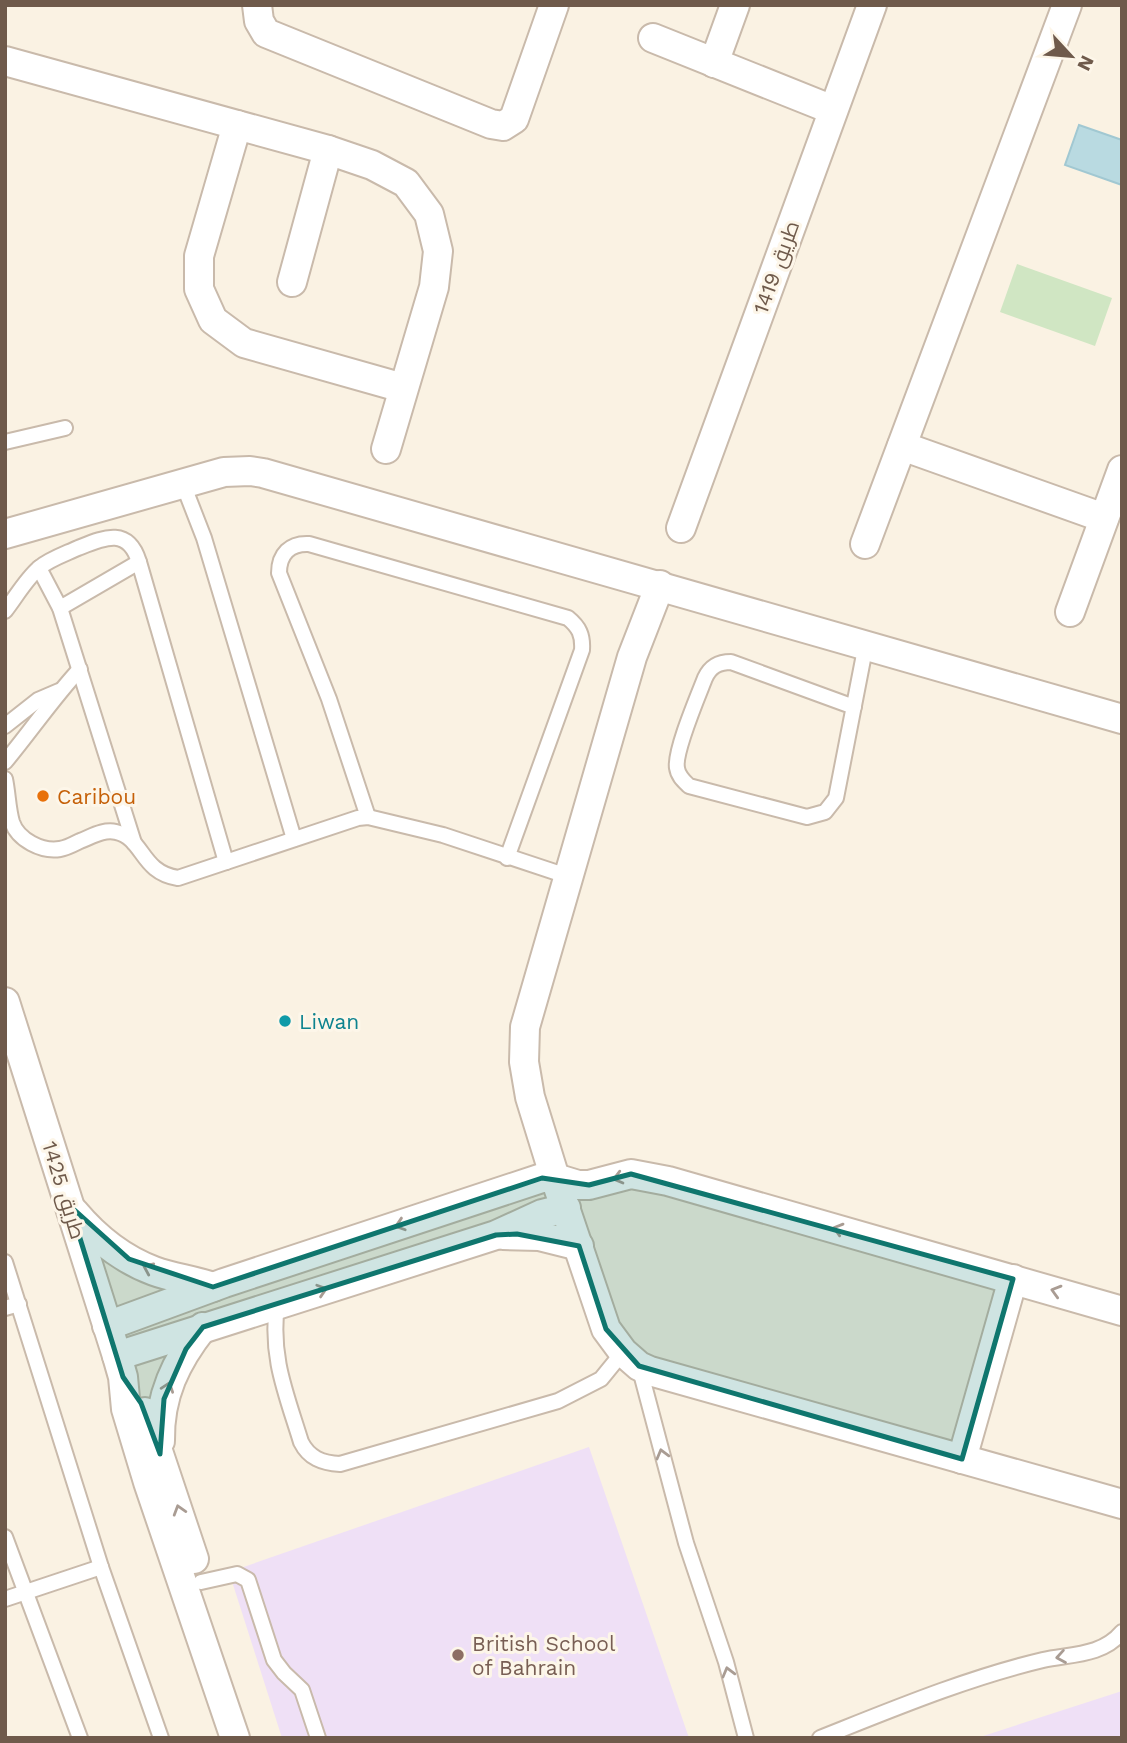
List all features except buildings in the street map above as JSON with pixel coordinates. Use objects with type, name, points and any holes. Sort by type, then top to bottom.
[{"type":"street","points":[[257,5],[259,21],[266,33],[491,124],[503,126],[514,119],[554,5]]},
{"type":"street","points":[[714,63],[735,5]]},
{"type":"street","name":"طريق 1419","points":[[681,528],[872,5]]},
{"type":"street","points":[[865,544],[1067,5]]},
{"type":"street","points":[[653,38],[833,110]]},
{"type":"street","points":[[5,61],[328,150],[372,165],[406,183],[429,214],[439,251],[433,287],[386,449]]},
{"type":"street","points":[[237,125],[199,256],[199,289],[213,320],[244,343],[403,388]]},
{"type":"street","points":[[292,282],[328,150]]},
{"type":"street","points":[[902,446],[1104,518]]},
{"type":"street","points":[[1070,612],[1122,470]]},
{"type":"street","points":[[5,534],[224,472],[263,473],[1122,719]]},
{"type":"street","points":[[660,585],[632,657],[525,1027],[524,1062],[530,1097],[606,1329],[631,1359],[666,1377],[1122,1504]]},
{"type":"street","name":"طريق 1425","points":[[5,1003],[120,1367],[125,1409],[235,1738]]},
{"type":"street","points":[[107,1326],[219,1285],[542,1178],[589,1185],[631,1174],[650,1176],[1122,1311]]},
{"type":"street","points":[[70,1206],[87,1227],[129,1259],[153,1271],[219,1285]]},
{"type":"street","points":[[120,1367],[203,1327],[496,1235],[542,1214],[566,1208]]},
{"type":"street","points":[[496,1235],[539,1236],[579,1246]]},
{"type":"street","points":[[962,1459],[1013,1279]]},
{"type":"street","points":[[219,1285],[236,1317]]},
{"type":"street","points":[[160,1454],[164,1399],[179,1361],[203,1327]]},
{"type":"street","name":"طريق 1425","points":[[120,1367],[141,1403],[160,1454],[254,1738]]},
{"type":"lane","points":[[5,442],[65,428]]},
{"type":"lane","points":[[183,484],[204,538],[294,839]]},
{"type":"lane","points":[[5,611],[39,569],[64,554],[107,536],[128,543],[139,562],[226,862]]},
{"type":"lane","points":[[368,817],[329,699],[279,573],[282,556],[294,546],[309,544],[568,618],[575,624],[583,640],[582,650],[507,858]]},
{"type":"lane","points":[[60,608],[139,562]]},
{"type":"lane","points":[[39,569],[60,608],[134,843]]},
{"type":"lane","points":[[854,707],[731,662],[718,664],[705,678],[678,754],[677,769],[689,786],[807,817],[825,812],[836,798],[854,707],[866,644]]},
{"type":"lane","points":[[5,762],[45,715],[59,691],[80,669]]},
{"type":"lane","points":[[5,726],[38,700],[59,691]]},
{"type":"lane","points":[[5,779],[13,823],[18,832],[35,845],[47,849],[61,849],[106,831],[127,836],[151,867],[178,878],[358,818],[368,817],[443,835],[570,877]]},
{"type":"lane","points":[[5,1262],[12,1306],[161,1738]]},
{"type":"lane","points":[[277,1305],[274,1325],[276,1354],[301,1442],[312,1457],[330,1464],[340,1464],[558,1401],[601,1379],[631,1359],[686,1543],[726,1662],[746,1738]]},
{"type":"lane","points":[[5,1537],[80,1738]]},
{"type":"lane","points":[[5,1599],[101,1567]]},
{"type":"lane","points":[[201,1582],[236,1574],[248,1580],[274,1660],[302,1690],[318,1738]]},
{"type":"lane","points":[[820,1738],[970,1683],[1043,1660],[1093,1652],[1106,1646],[1122,1632]]},
{"type":"highlighted area","points":[[631,1174],[1013,1279],[962,1459],[639,1366],[606,1329],[579,1246],[517,1234],[496,1235],[203,1327],[186,1349],[164,1399],[160,1454],[141,1403],[123,1377],[70,1206],[129,1259],[213,1287],[542,1178],[589,1185]]},
{"type":"shaded area","name":"British School of Bahrain","points":[[589,1447],[689,1738],[282,1738],[229,1572]]},
{"type":"shaded area","points":[[1122,1691],[1122,1738],[977,1738]]},
{"type":"green space","points":[[1017,264],[1112,298],[1095,346],[1000,312]]},
{"type":"water","points":[[1079,125],[1122,140],[1122,185],[1065,165]]},
{"type":"place","name":"Caribou","points":[[43,796]]},
{"type":"place","name":"Liwan","points":[[285,1021]]},
{"type":"place","name":"British School of Bahrain","points":[[458,1655]]}]
